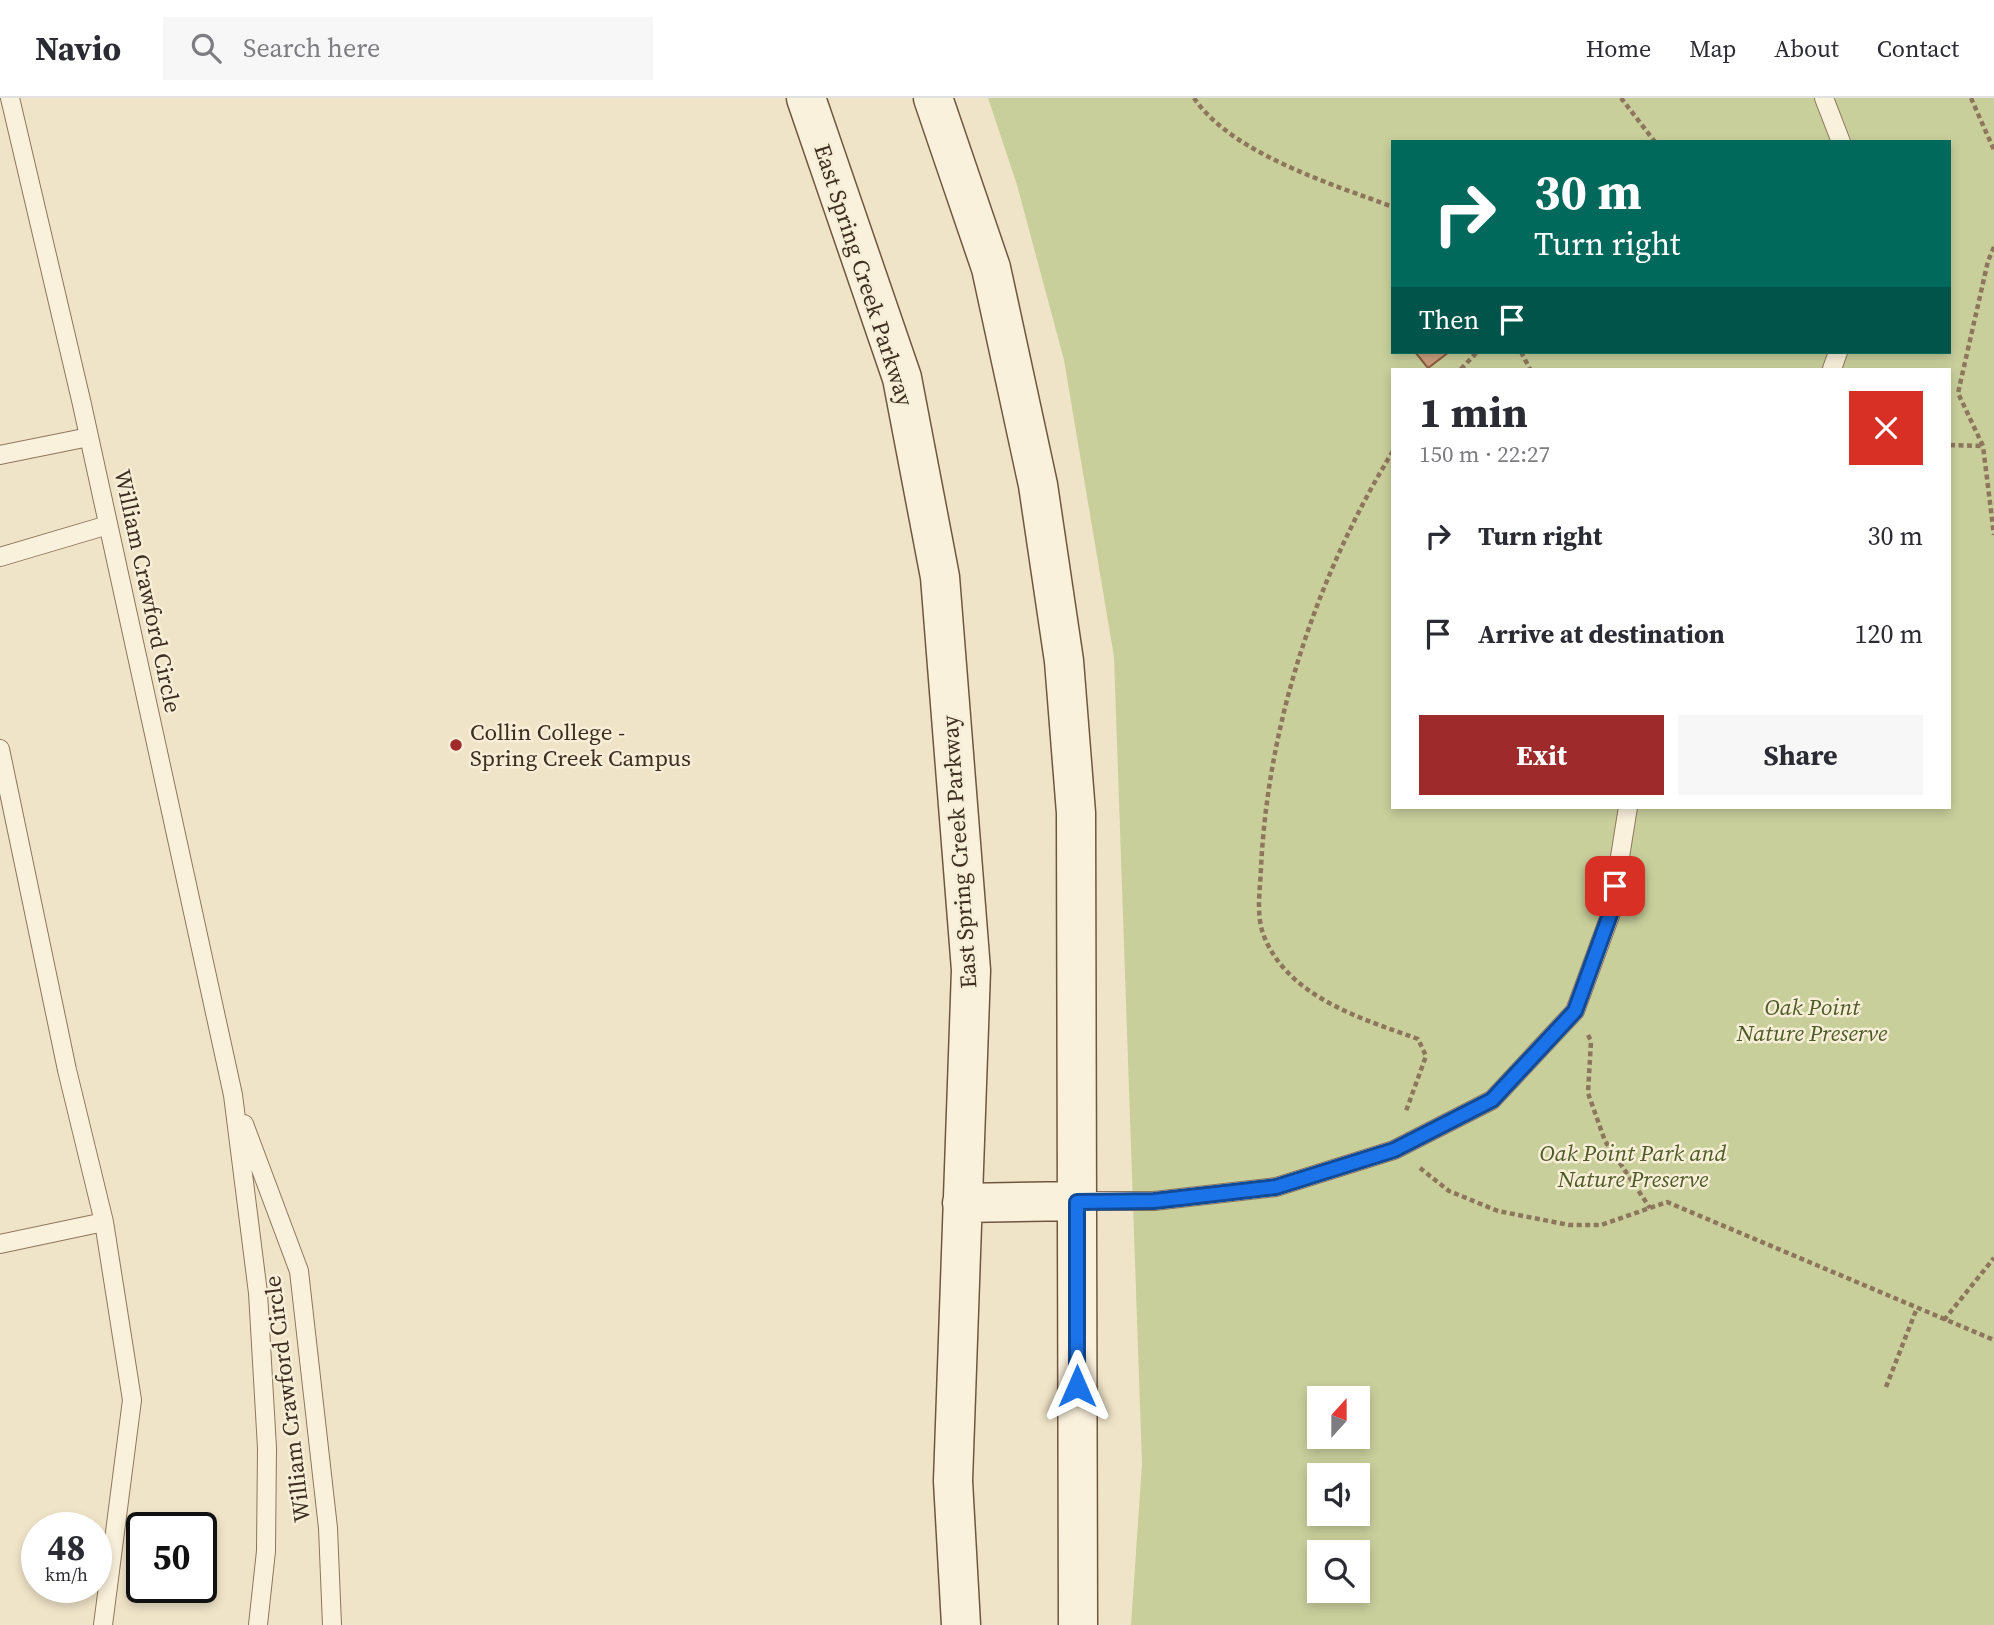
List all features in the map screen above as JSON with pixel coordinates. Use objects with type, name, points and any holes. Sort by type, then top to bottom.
[{"type":"main road","name":"East Spring Creek Parkway","points":[[806,98],[902,378],[940,577],[971,970],[953,1481],[961,1625]]},
{"type":"main road","points":[[933,98],[991,268],[1038,485],[1064,661],[1076,813],[1078,1625]]},
{"type":"main road","points":[[962,1203],[1077,1202]]},
{"type":"lane","name":"William Crawford Circle","points":[[10,98],[89,437],[233,1095],[258,1293],[267,1448],[266,1551],[258,1625]]},
{"type":"lane","points":[[1824,98],[1839,140]]},
{"type":"lane","points":[[0,455],[89,437]]},
{"type":"lane","points":[[0,557],[108,525]]},
{"type":"lane","points":[[0,749],[67,1070],[104,1222],[132,1400],[103,1625]]},
{"type":"lane","points":[[1077,1202],[1154,1201],[1276,1187],[1394,1150],[1492,1100],[1575,1011],[1611,912],[1628,809]]},
{"type":"lane","name":"William Crawford Circle","points":[[233,1095],[299,1271],[328,1528],[332,1625]]},
{"type":"lane","points":[[0,1244],[104,1222]]},
{"type":"path","points":[[1194,98],[1200,107],[1237,138],[1288,165],[1391,206]]},
{"type":"path","points":[[1621,98],[1653,140]]},
{"type":"path","points":[[1971,98],[1994,150]]},
{"type":"path","points":[[1994,247],[1988,261],[1958,393],[1983,446],[1994,535]]},
{"type":"path","points":[[1462,368],[1476,354]]},
{"type":"path","points":[[1951,445],[1983,446]]},
{"type":"path","points":[[1391,455],[1351,530],[1316,606],[1279,736],[1270,786],[1259,922],[1277,959],[1308,991],[1358,1017],[1418,1039],[1426,1056],[1394,1150],[1449,1191],[1498,1211],[1569,1225],[1601,1225],[1667,1202],[1994,1340]]},
{"type":"path","points":[[1575,1011],[1591,1041],[1588,1093],[1605,1141],[1650,1208]]},
{"type":"path","points":[[1944,1321],[1994,1258]]},
{"type":"path","points":[[1886,1387],[1917,1308]]},
{"type":"green space","name":"Oak Point Park and Nature Preserve","points":[[988,98],[1994,98],[1994,1625],[1131,1625],[1142,1464],[1114,657],[1064,360],[1017,185]]},
{"type":"building","points":[[1417,354],[1446,354],[1428,368]]},
{"type":"place","name":"Collin College - Spring Creek Campus","points":[[456,745]]},
{"type":"route","points":[[1077,1386],[1077,1202],[1154,1201],[1276,1187],[1394,1150],[1492,1100],[1575,1011],[1611,912],[1615,886]]},
{"type":"park label","name":"Oak Point Nature Preserve","points":[[1812,1020]]}]
